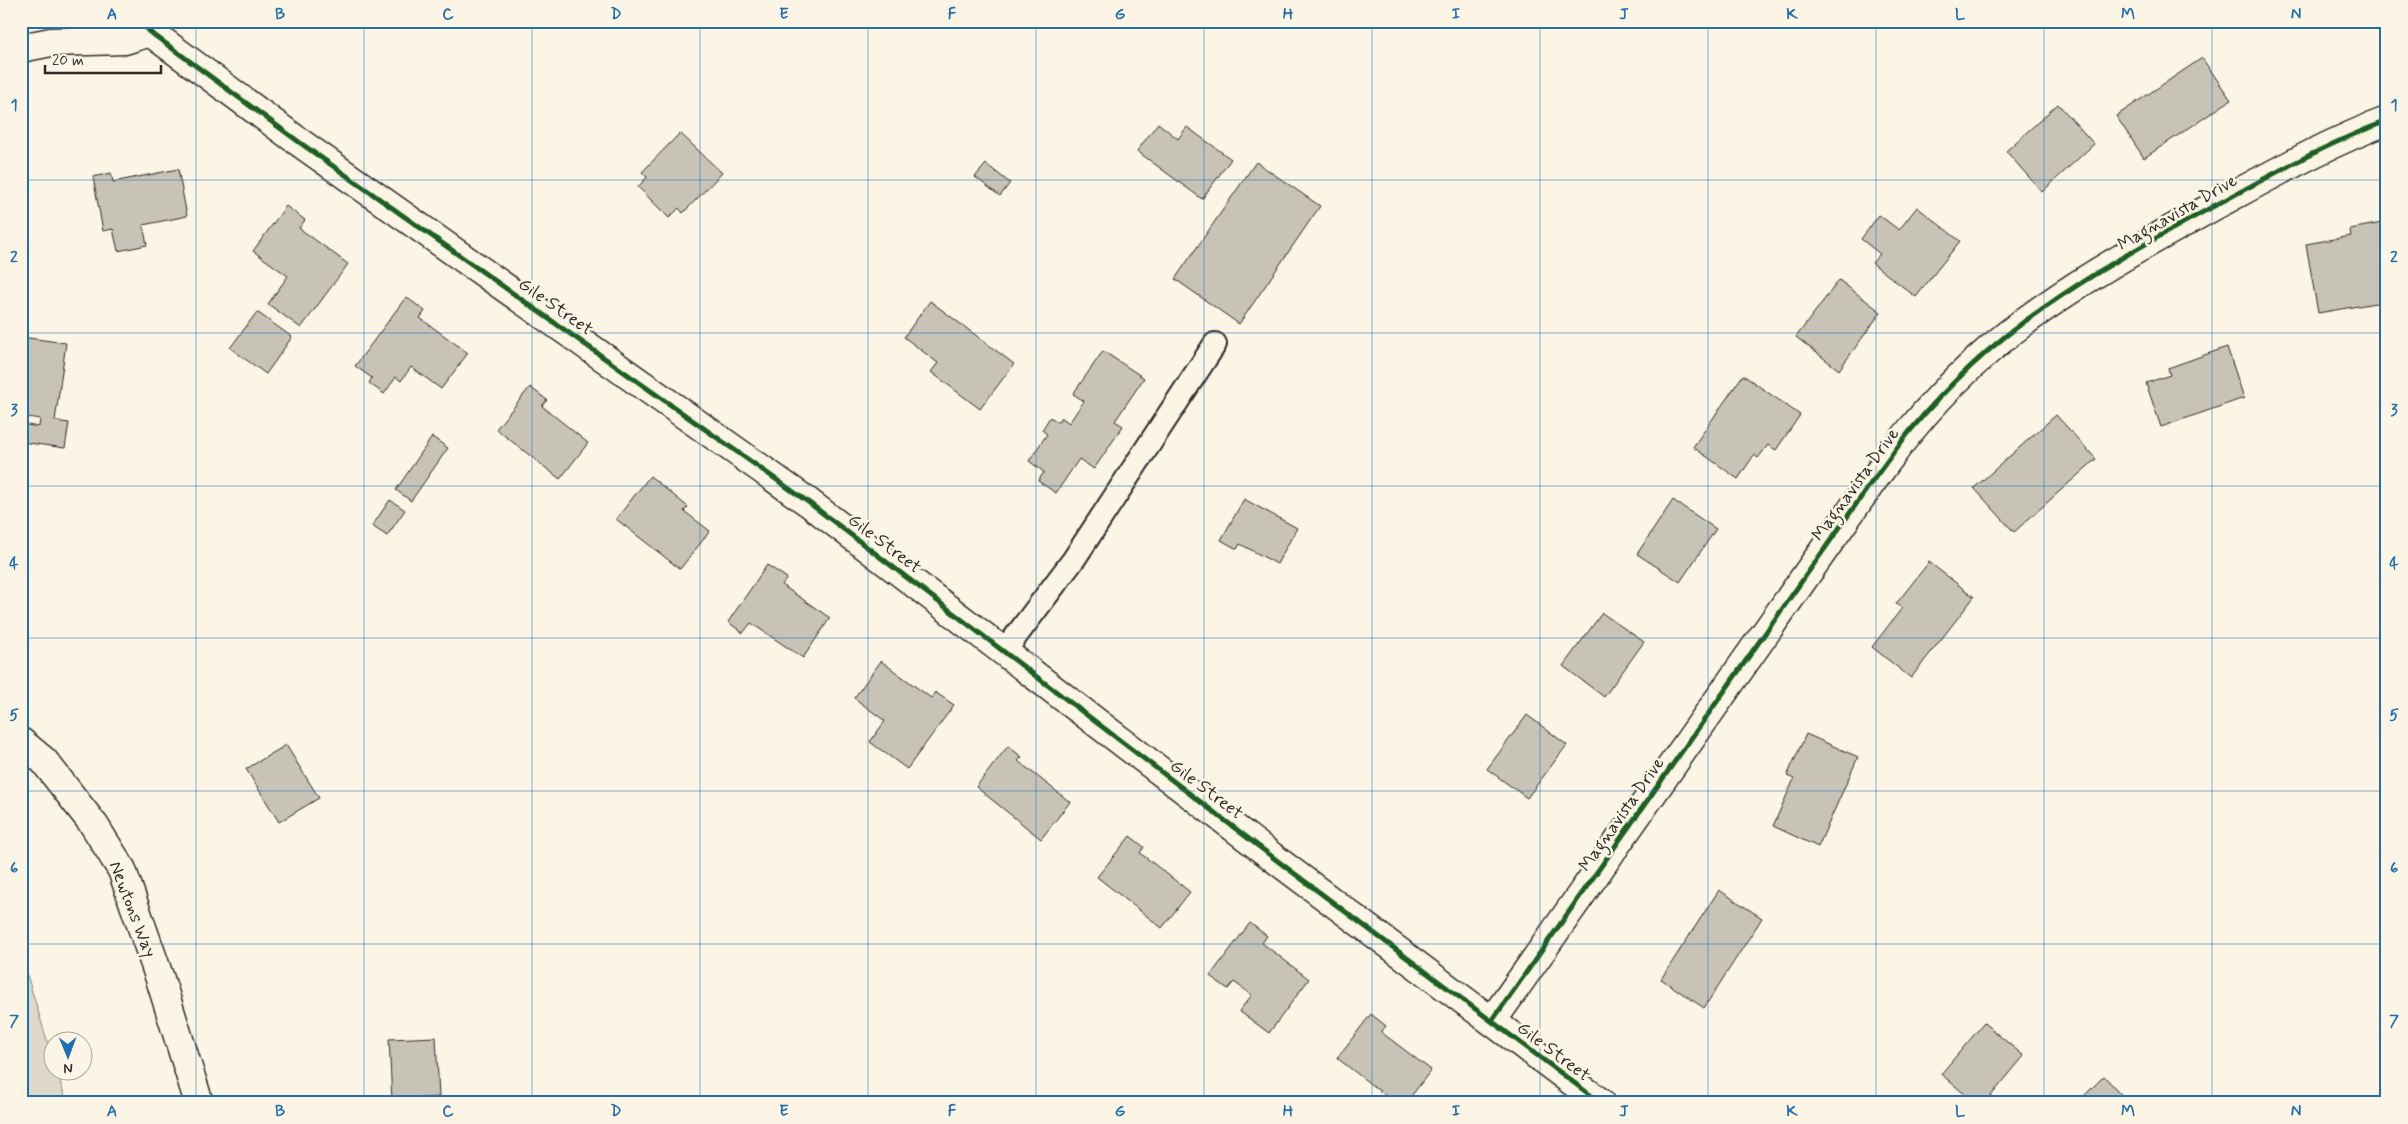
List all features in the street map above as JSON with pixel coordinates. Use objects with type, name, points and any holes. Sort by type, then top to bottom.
[{"type":"street","name":"Gile Street","points":[[21,48],[51,42],[125,40],[146,26],[299,142],[808,502],[1601,1103]]},
{"type":"street","name":"Magnavista Drive","points":[[1492,1021],[1871,483],[1910,431],[1952,387],[1998,344],[2042,309],[2099,272],[2254,184],[2328,147],[2387,121]]},
{"type":"street","name":"Newtons Way","points":[[21,742],[44,761],[94,825],[122,870],[160,979],[199,1103]]},
{"type":"lane","points":[[1004,652],[1074,559],[1215,344]]},
{"type":"shaded area","points":[[21,955],[44,1032],[42,1032],[42,1082],[60,1082],[67,1103],[21,1103]]},
{"type":"building","points":[[2202,58],[2231,100],[2144,158],[2116,116]]},
{"type":"building","points":[[2058,104],[2094,144],[2042,192],[2006,151]]},
{"type":"building","points":[[1158,123],[1178,139],[1187,127],[1231,159],[1202,199],[1137,151]]},
{"type":"building","points":[[680,133],[722,173],[683,213],[679,208],[669,218],[638,187],[647,177],[642,172]]},
{"type":"building","points":[[1256,162],[1320,206],[1239,324],[1175,279]]},
{"type":"building","points":[[986,164],[1010,183],[1000,196],[975,177]]},
{"type":"building","points":[[178,169],[187,216],[143,225],[147,245],[118,251],[113,229],[103,231],[93,177],[111,173],[113,182]]},
{"type":"building","points":[[286,206],[305,220],[299,228],[348,264],[301,328],[268,304],[288,276],[253,251]]},
{"type":"building","points":[[1917,207],[1960,241],[1916,297],[1872,263],[1880,254],[1861,239],[1879,215],[1899,230]]},
{"type":"building","points":[[2387,222],[2387,301],[2318,313],[2306,244],[2351,236],[2350,229]]},
{"type":"building","points":[[1839,280],[1881,312],[1839,370],[1796,337]]},
{"type":"building","points":[[406,297],[425,311],[420,318],[468,353],[441,389],[411,367],[401,381],[396,377],[384,394],[369,383],[372,378],[355,366]]},
{"type":"building","points":[[930,301],[1014,364],[980,409],[931,372],[938,363],[904,337]]},
{"type":"building","points":[[257,312],[292,337],[266,374],[230,348]]},
{"type":"building","points":[[21,337],[66,343],[55,421],[69,423],[65,448],[21,442],[21,424],[39,427],[40,419],[21,416]]},
{"type":"building","points":[[2227,347],[2244,398],[2161,427],[2146,383],[2170,375],[2168,368]]},
{"type":"building","points":[[1103,351],[1144,378],[1115,421],[1123,426],[1094,469],[1079,459],[1056,493],[1038,481],[1044,472],[1029,461],[1047,434],[1042,430],[1050,417],[1058,422],[1061,417],[1069,423],[1084,401],[1073,394]]},
{"type":"building","points":[[1743,375],[1800,415],[1776,450],[1768,445],[1758,458],[1754,455],[1738,479],[1693,447]]},
{"type":"building","points":[[530,387],[547,400],[542,406],[588,443],[560,479],[496,429]]},
{"type":"building","points":[[2056,415],[2096,459],[2014,532],[1974,488]]},
{"type":"building","points":[[432,437],[448,448],[411,501],[396,490]]},
{"type":"building","points":[[650,476],[688,507],[684,511],[710,531],[680,569],[616,519]]},
{"type":"building","points":[[1244,499],[1297,528],[1277,564],[1240,544],[1237,549],[1221,540]]},
{"type":"building","points":[[390,500],[405,510],[387,536],[372,526]]},
{"type":"building","points":[[1673,500],[1716,529],[1680,582],[1637,554]]},
{"type":"building","points":[[1929,562],[1974,597],[1911,678],[1872,647],[1902,608],[1896,604]]},
{"type":"building","points":[[767,565],[787,578],[782,585],[830,618],[803,658],[751,623],[743,633],[728,622]]},
{"type":"building","points":[[1602,613],[1644,642],[1604,697],[1563,666]]},
{"type":"building","points":[[881,661],[931,698],[935,692],[954,705],[907,769],[870,742],[885,721],[854,698]]},
{"type":"building","points":[[1527,715],[1567,745],[1527,798],[1487,769]]},
{"type":"building","points":[[1806,734],[1858,757],[1818,847],[1773,826],[1794,779],[1787,776]]},
{"type":"building","points":[[286,745],[319,798],[279,822],[246,769]]},
{"type":"building","points":[[1008,746],[1022,757],[1018,761],[1070,802],[1041,839],[976,787]]},
{"type":"building","points":[[1130,836],[1144,847],[1140,853],[1190,892],[1162,928],[1097,877]]},
{"type":"building","points":[[1719,890],[1762,918],[1704,1008],[1661,979]]},
{"type":"building","points":[[1250,923],[1267,936],[1262,943],[1309,979],[1269,1033],[1239,1011],[1252,995],[1234,982],[1228,989],[1210,976]]},
{"type":"building","points":[[1371,1014],[1386,1026],[1381,1032],[1431,1070],[1406,1103],[1395,1103],[1337,1058]]},
{"type":"building","points":[[1984,1023],[2024,1056],[1985,1103],[1975,1103],[1941,1074]]},
{"type":"building","points":[[436,1037],[439,1097],[392,1100],[389,1039]]},
{"type":"building","points":[[2104,1076],[2129,1103],[2077,1103]]},
{"type":"cycle path","points":[[141,21],[150,32],[299,142],[808,502],[1283,865],[1601,1103]]},
{"type":"cycle path","points":[[1492,1021],[1871,483],[1910,431],[1955,381],[2024,322],[2105,268],[2299,160],[2387,121]]}]
